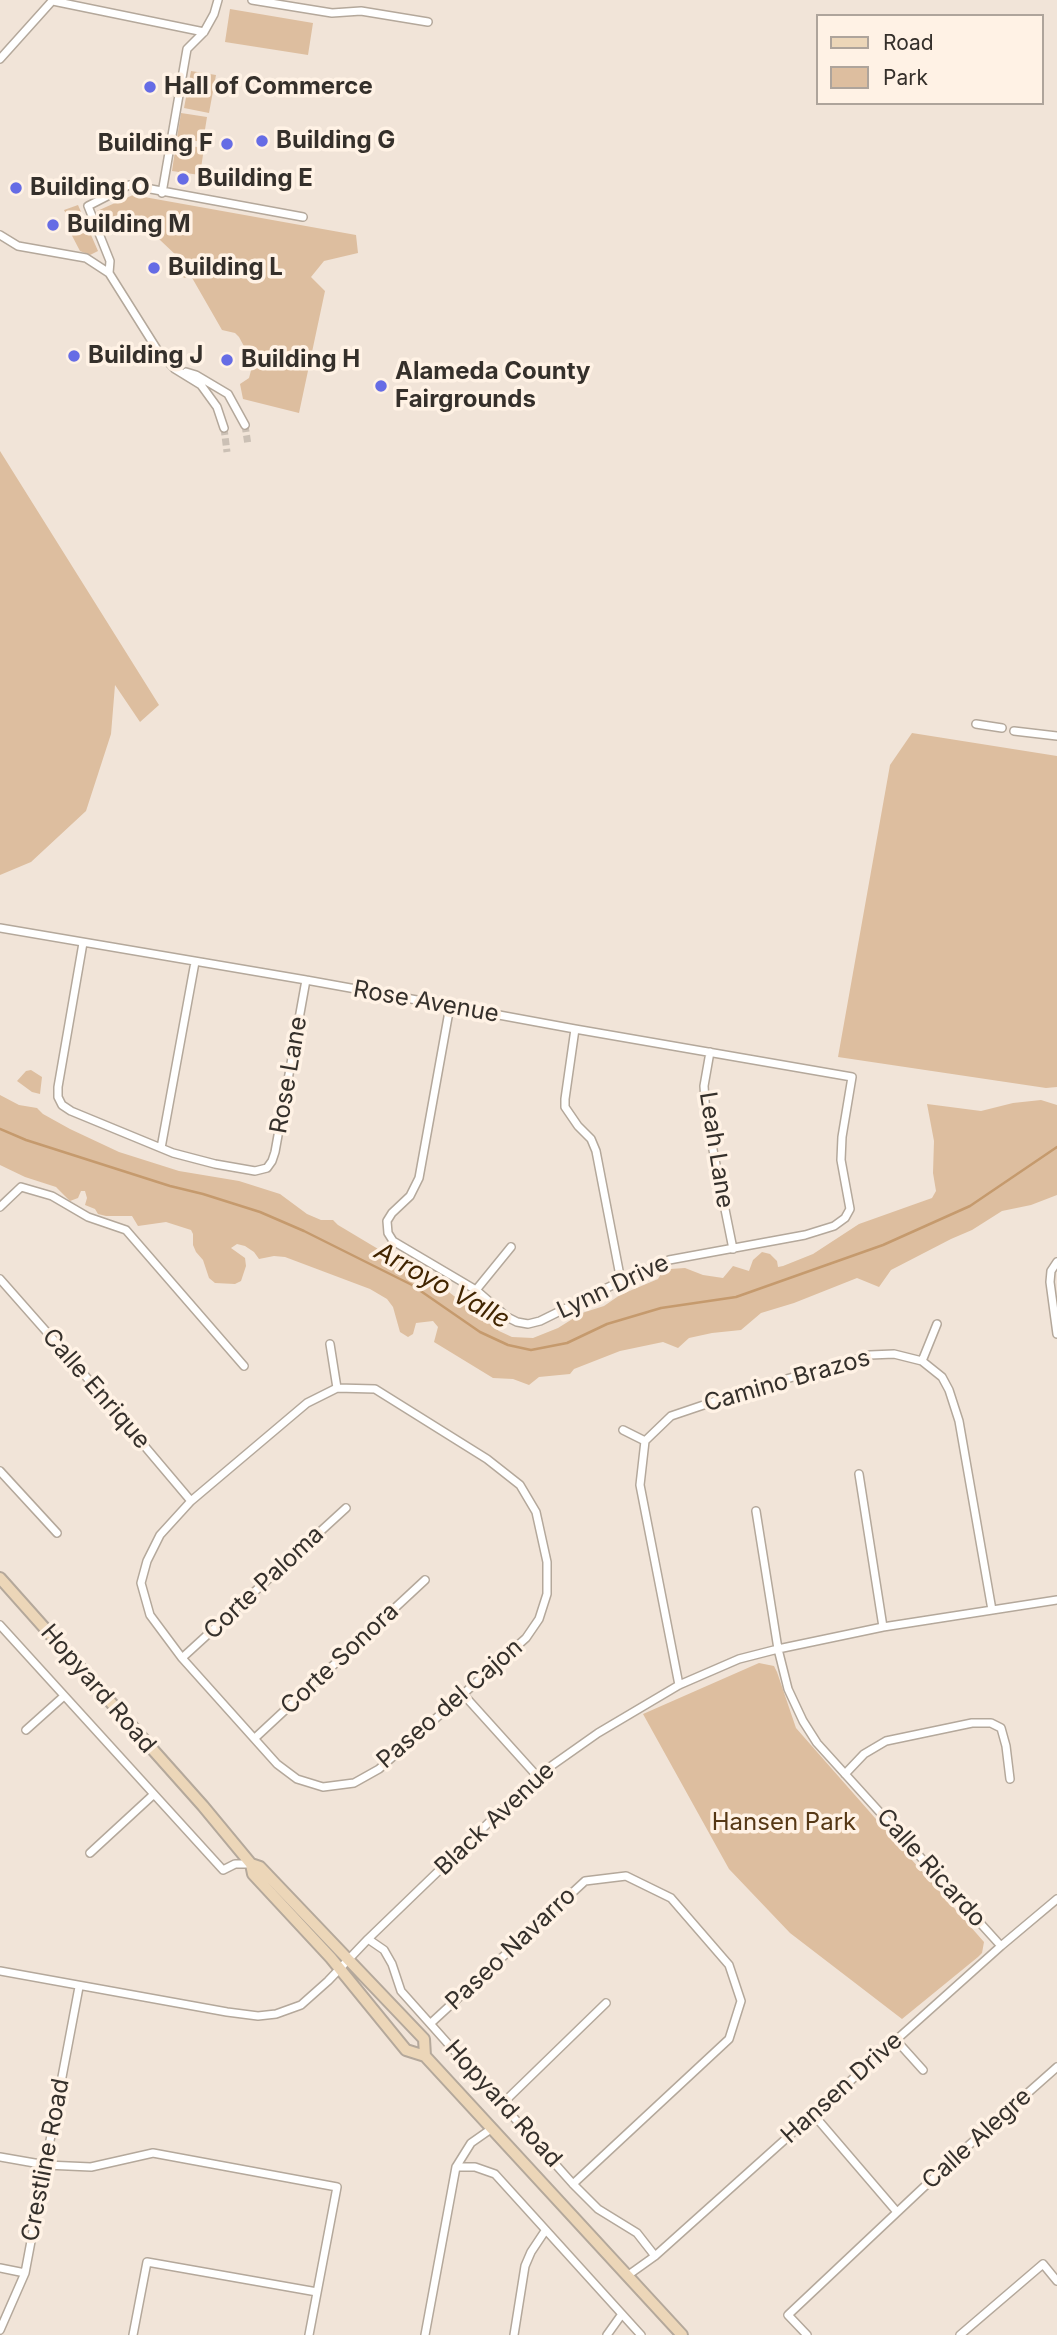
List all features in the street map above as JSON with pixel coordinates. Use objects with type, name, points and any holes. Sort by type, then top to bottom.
[{"type":"main road","name":"Hopyard Road","points":[[0,1578],[203,1805],[251,1864],[253,1874],[340,1969],[406,2050],[425,2056],[682,2335]]},
{"type":"main road","name":"Hopyard Road","points":[[251,1864],[260,1867],[424,2039],[425,2056]]},
{"type":"street","points":[[162,193],[187,49],[204,32],[218,0]]},
{"type":"street","points":[[252,0],[332,13],[361,11],[428,22]]},
{"type":"street","points":[[0,59],[53,1],[204,32]]},
{"type":"street","points":[[109,273],[110,261],[88,206],[129,185],[303,217]]},
{"type":"street","points":[[0,235],[18,246],[86,258],[109,273],[158,351],[175,369],[201,385],[217,407],[223,428]]},
{"type":"street","points":[[175,369],[196,375],[228,394],[245,425]]},
{"type":"street","points":[[976,724],[1002,728]]},
{"type":"street","points":[[1014,731],[1057,736]]},
{"type":"street","name":"Rose Avenue","points":[[0,928],[852,1077],[842,1137],[841,1160],[849,1209],[845,1218]]},
{"type":"street","points":[[83,943],[58,1097],[62,1105],[71,1111],[161,1148],[195,962]]},
{"type":"street","name":"Rose Lane","points":[[161,1148],[215,1164],[255,1171],[267,1168],[275,1153],[306,980]]},
{"type":"street","name":"Lynn Drive","points":[[450,1006],[419,1178],[410,1196],[387,1221],[388,1233],[393,1241],[476,1290],[507,1317],[528,1324],[540,1321],[621,1281],[682,1256],[805,1235],[834,1226],[845,1218]]},
{"type":"street","points":[[575,1029],[565,1107],[591,1139],[596,1151],[621,1281]]},
{"type":"street","name":"Leah Lane","points":[[710,1052],[704,1086],[706,1115],[733,1248]]},
{"type":"street","points":[[0,1207],[22,1187],[51,1196],[88,1217],[126,1230],[244,1366]]},
{"type":"street","points":[[476,1290],[511,1247]]},
{"type":"street","points":[[1057,1262],[1051,1270],[1050,1282],[1057,1334]]},
{"type":"street","name":"Calle Enrique","points":[[0,1279],[191,1501]]},
{"type":"street","points":[[937,1324],[922,1361],[942,1377],[959,1421],[992,1610]]},
{"type":"street","points":[[330,1344],[337,1388]]},
{"type":"street","name":"Camino Brazos","points":[[645,1441],[671,1416],[748,1390],[870,1355],[894,1354],[922,1361]]},
{"type":"street","name":"Paseo del Cajon","points":[[337,1388],[375,1389],[487,1459],[520,1485],[536,1512],[547,1562],[547,1594],[539,1619],[526,1639],[379,1769],[354,1783],[323,1787],[297,1779],[276,1764],[183,1658],[150,1615],[141,1583],[147,1561],[160,1535],[191,1501],[306,1403],[337,1388]]},
{"type":"street","points":[[623,1430],[645,1441],[640,1485],[679,1685]]},
{"type":"street","points":[[0,1471],[57,1534]]},
{"type":"street","points":[[859,1474],[883,1627]]},
{"type":"street","name":"Corte Paloma","points":[[183,1658],[346,1508]]},
{"type":"street","name":"Calle Ricardo","points":[[756,1511],[778,1649],[788,1689],[803,1721],[817,1743],[1002,1946]]},
{"type":"street","name":"Corte Sonora","points":[[255,1738],[425,1580]]},
{"type":"street","name":"Black Avenue","points":[[0,1971],[79,1987],[258,2016],[276,2014],[300,2005],[340,1969],[537,1776],[598,1733],[679,1685],[739,1659],[778,1649],[883,1627],[1057,1600]]},
{"type":"street","name":"Hopyard Road","points":[[0,1625],[223,1870],[235,1864],[251,1864]]},
{"type":"street","points":[[463,1694],[537,1776]]},
{"type":"street","points":[[26,1730],[64,1696]]},
{"type":"street","points":[[845,1774],[864,1754],[886,1741],[972,1723],[991,1723],[1001,1728],[1010,1779]]},
{"type":"street","points":[[90,1853],[153,1795]]},
{"type":"street","name":"Paseo Navarro","points":[[431,2023],[584,1881],[626,1876],[671,1898],[729,1965],[741,2001],[729,2039],[573,2184]]},
{"type":"street","name":"Hansen Drive","points":[[627,2276],[655,2256],[1057,1899]]},
{"type":"street","name":"Hopyard Road","points":[[368,1939],[384,1950],[401,1991],[573,2184],[598,2209],[637,2233],[655,2256]]},
{"type":"street","name":"Crestline Road","points":[[0,2330],[25,2273],[79,1987]]},
{"type":"street","points":[[503,2103],[606,2003]]},
{"type":"street","points":[[896,2040],[923,2070]]},
{"type":"street","name":"Calle Alegre","points":[[807,2335],[788,2315],[1057,2067]]},
{"type":"street","points":[[813,2114],[897,2212]]},
{"type":"street","points":[[425,2335],[456,2167],[471,2143],[491,2129]]},
{"type":"street","points":[[0,2157],[46,2165],[91,2167],[153,2153],[337,2187],[309,2335]]},
{"type":"street","points":[[456,2167],[475,2167],[495,2174],[641,2335]]},
{"type":"street","points":[[514,2335],[525,2266],[545,2231]]},
{"type":"street","points":[[133,2335],[147,2262],[317,2292]]},
{"type":"street","points":[[960,2335],[1043,2264],[1057,2281]]},
{"type":"street","points":[[0,2268],[25,2273]]},
{"type":"street","points":[[607,2335],[622,2314]]},
{"type":"green space","points":[[230,9],[313,23],[308,55],[225,42]]},
{"type":"green space","points":[[191,71],[216,75],[209,113],[184,108]]},
{"type":"green space","points":[[181,113],[207,117],[203,142],[177,138]]},
{"type":"green space","points":[[176,144],[204,148],[200,175],[172,171]]},
{"type":"green space","points":[[133,195],[356,235],[358,253],[324,261],[311,277],[325,291],[299,413],[243,399],[240,384],[249,378],[253,363],[239,337],[235,333],[222,330],[191,276],[184,278],[178,267],[181,263],[178,257],[160,240],[146,235],[136,227],[105,227],[97,211]]},
{"type":"green space","points":[[78,205],[98,251],[90,255],[80,251],[68,228],[72,225],[64,210]]},
{"type":"green space","points":[[0,451],[159,705],[140,722],[115,685],[111,734],[86,811],[31,862],[0,875]]},
{"type":"green space","points":[[912,733],[1057,756],[1057,1087],[1046,1088],[838,1057],[890,765]]},
{"type":"green space","points":[[31,1070],[42,1077],[40,1094],[32,1092],[17,1081],[26,1071]]},
{"type":"green space","points":[[0,1095],[19,1105],[37,1108],[70,1129],[119,1152],[179,1171],[239,1181],[280,1194],[307,1214],[321,1220],[333,1220],[445,1289],[499,1331],[512,1337],[533,1338],[558,1328],[582,1313],[604,1306],[620,1295],[658,1279],[662,1272],[670,1269],[685,1268],[703,1275],[723,1278],[733,1266],[749,1271],[753,1260],[762,1252],[770,1254],[777,1261],[778,1267],[783,1266],[813,1254],[859,1224],[932,1198],[936,1191],[933,1173],[934,1141],[927,1104],[981,1111],[1041,1100],[1057,1105],[1057,1195],[1031,1205],[1002,1211],[972,1230],[891,1270],[879,1287],[857,1278],[761,1313],[741,1330],[689,1338],[678,1348],[663,1342],[620,1351],[574,1369],[570,1374],[539,1377],[529,1385],[513,1379],[493,1378],[434,1342],[438,1327],[433,1321],[416,1323],[413,1334],[408,1337],[400,1332],[393,1307],[387,1299],[370,1289],[285,1257],[259,1259],[254,1252],[237,1244],[231,1248],[245,1258],[246,1266],[241,1281],[235,1284],[215,1283],[209,1278],[203,1260],[196,1252],[191,1230],[166,1222],[138,1226],[132,1216],[98,1214],[95,1209],[85,1205],[85,1191],[81,1191],[78,1198],[70,1201],[56,1187],[0,1165]]},
{"type":"green space","name":"Hansen Park","points":[[759,1663],[774,1666],[796,1728],[984,1942],[982,1953],[978,1957],[902,2019],[790,1933],[729,1869],[643,1714]]},
{"type":"waterway","name":"Arroyo Valle","points":[[0,1129],[26,1140],[170,1186],[260,1212],[412,1285],[480,1332],[508,1345],[531,1350],[567,1343],[607,1324],[661,1308],[736,1297],[883,1245],[970,1206],[1057,1147]]},
{"type":"tunnel","points":[[245,425],[248,445]]},
{"type":"tunnel","points":[[224,428],[227,452]]},
{"type":"place","name":"Hall of Commerce","points":[[150,87]]},
{"type":"place","name":"Building G","points":[[262,141]]},
{"type":"place","name":"Building F","points":[[227,144]]},
{"type":"place","name":"Building E","points":[[183,179]]},
{"type":"place","name":"Building O","points":[[16,188]]},
{"type":"place","name":"Building M","points":[[53,225]]},
{"type":"place","name":"Building L","points":[[154,268]]},
{"type":"place","name":"Building J","points":[[74,356]]},
{"type":"place","name":"Building H","points":[[227,360]]},
{"type":"place","name":"Alameda County Fairgrounds","points":[[381,386]]}]
